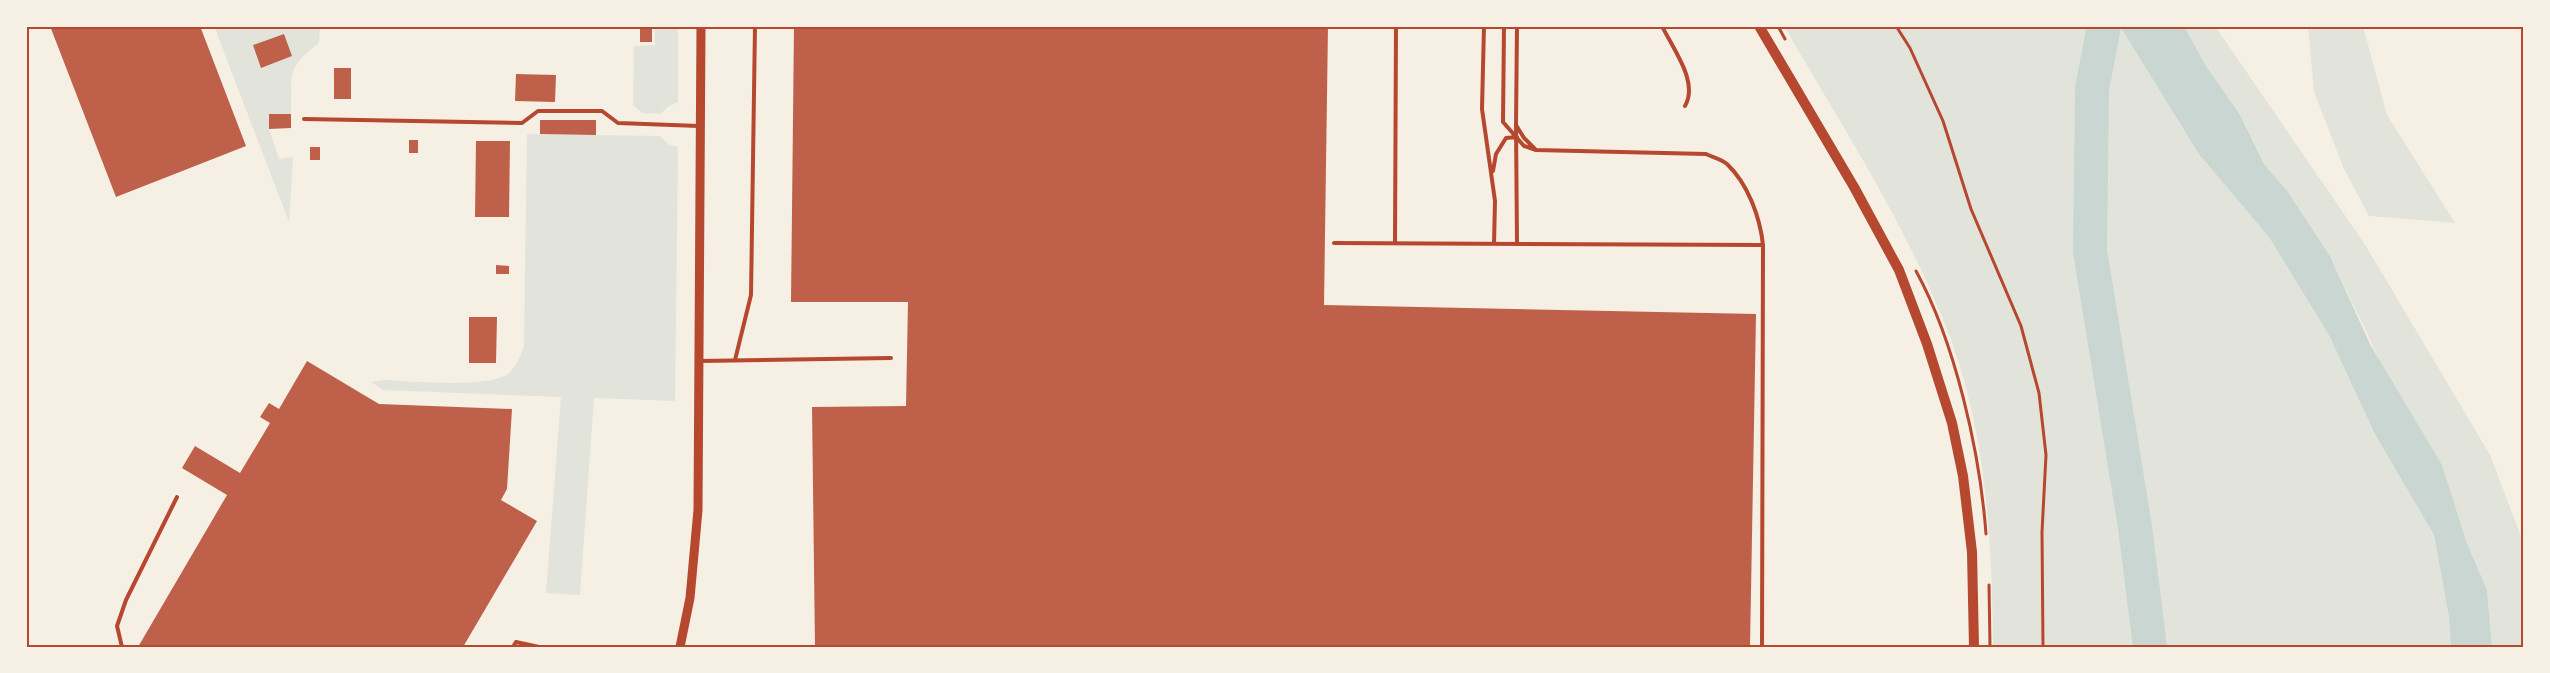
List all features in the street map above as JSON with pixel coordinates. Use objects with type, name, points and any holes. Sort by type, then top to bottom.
[{"type":"main road","points":[[1759,26],[1854,187],[1899,270],[1927,344],[1952,423],[1962,476],[1972,552],[1974,647]]},
{"type":"street","points":[[680,647],[690,598],[695,553],[700,361],[699,126],[701,26]]},
{"type":"lane","points":[[735,360],[751,295],[755,26]]},
{"type":"lane","points":[[1395,243],[1396,26]]},
{"type":"lane","points":[[1484,26],[1482,109],[1495,201],[1494,244]]},
{"type":"lane","points":[[1504,26],[1503,122],[1524,146],[1536,150],[1706,154],[1725,162],[1736,175],[1751,201],[1761,225],[1763,245],[1762,647]]},
{"type":"lane","points":[[1516,243],[1517,26]]},
{"type":"lane","points":[[1662,26],[1689,81],[1691,97],[1686,106]]},
{"type":"lane","points":[[304,119],[522,123],[538,111],[602,111],[618,123],[699,126]]},
{"type":"lane","points":[[1516,125],[1524,138],[1536,150]]},
{"type":"lane","points":[[1492,177],[1496,154],[1506,138],[1524,138]]},
{"type":"lane","points":[[1334,242],[1763,245]]},
{"type":"lane","points":[[700,361],[890,358]]},
{"type":"lane","points":[[122,647],[117,626],[126,600],[177,497]]},
{"type":"lane","points":[[512,647],[516,642],[539,647]]},
{"type":"path","points":[[1896,26],[1910,48],[1943,121],[1971,209],[2021,326],[2039,393],[2046,455],[2042,532],[2043,647]]},
{"type":"shaded area","points":[[214,26],[320,26],[319,43],[300,59],[295,66],[291,81],[291,114],[269,115],[269,129],[279,159],[293,157],[289,222]]},
{"type":"shaded area","points":[[655,26],[678,26],[678,102],[669,106],[660,114],[642,113],[633,105],[634,46],[655,45]]},
{"type":"shaded area","points":[[1784,26],[2120,26],[2155,80],[2241,203],[2269,237],[2330,337],[2376,434],[2434,535],[2449,617],[2451,647],[1993,647],[1989,530],[1980,453],[1973,415],[1951,340],[1916,259],[1896,219]]},
{"type":"shaded area","points":[[2120,26],[2184,26],[2206,66],[2239,113],[2264,164],[2288,192],[2330,256],[2370,344],[2442,465],[2466,541],[2487,590],[2492,647],[2451,647],[2449,617],[2434,535],[2375,434],[2330,337],[2269,237],[2199,154]]},
{"type":"shaded area","points":[[2184,26],[2215,26],[2366,246],[2490,455],[2524,544],[2524,647],[2492,647],[2487,590],[2466,541],[2330,256],[2288,192],[2264,164],[2239,113],[2206,66]]},
{"type":"shaded area","points":[[2308,26],[2363,26],[2387,115],[2455,223],[2369,216],[2344,169],[2314,92]]},
{"type":"shaded area","points":[[527,134],[660,136],[668,144],[678,147],[675,401],[594,398],[580,595],[546,593],[561,397],[384,390],[371,382],[384,380],[450,383],[485,381],[499,378],[509,373],[516,364],[524,346]]},
{"type":"building","points":[[50,26],[200,26],[246,146],[116,197]]},
{"type":"building","points":[[640,26],[652,26],[652,42],[640,42]]},
{"type":"building","points":[[794,26],[1328,26],[1324,305],[1756,314],[1750,647],[815,647],[812,407],[906,406],[908,302],[791,302]]},
{"type":"building","points":[[284,34],[292,56],[261,68],[253,45]]},
{"type":"building","points":[[334,68],[351,68],[351,99],[334,99]]},
{"type":"building","points":[[516,74],[556,75],[555,102],[515,101]]},
{"type":"building","points":[[269,114],[291,114],[291,128],[269,129]]},
{"type":"building","points":[[540,120],[596,120],[596,135],[540,134]]},
{"type":"building","points":[[409,140],[418,140],[418,153],[409,153]]},
{"type":"building","points":[[476,141],[510,141],[509,217],[475,217]]},
{"type":"building","points":[[310,147],[320,147],[320,160],[310,160]]},
{"type":"building","points":[[496,265],[509,266],[509,274],[496,274]]},
{"type":"building","points":[[469,317],[497,317],[496,363],[469,363]]},
{"type":"building","points":[[307,361],[379,404],[512,409],[507,489],[501,500],[537,521],[463,647],[138,647],[227,495],[182,468],[195,446],[240,473],[270,423],[260,417],[269,403],[279,409]]},
{"type":"waterway","points":[[2104,26],[2092,89],[2090,251],[2135,527],[2150,647]]}]
